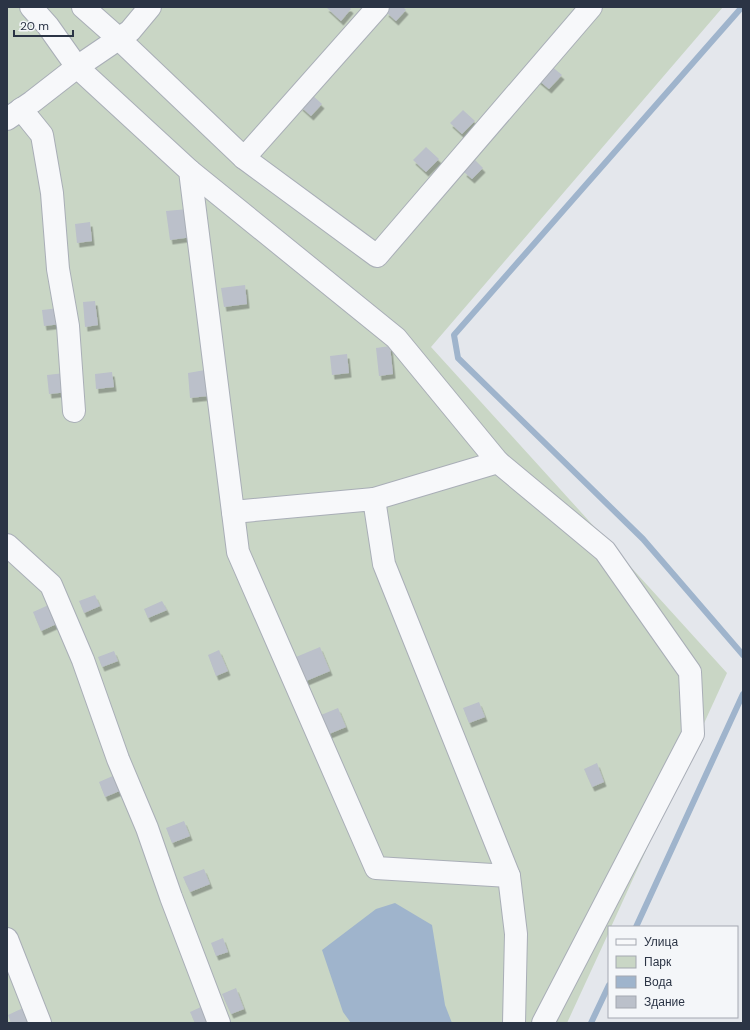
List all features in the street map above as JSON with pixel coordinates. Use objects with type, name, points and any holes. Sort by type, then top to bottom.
[{"type":"lane","points":[[31,7],[48,26],[77,67],[190,171],[396,338],[498,462],[605,551],[690,672],[693,734],[543,1023]]},
{"type":"lane","points":[[74,411],[68,326],[58,269],[52,193],[42,135],[14,114],[77,67],[130,31],[150,7]]},
{"type":"lane","points":[[244,158],[378,7]]},
{"type":"lane","points":[[93,10],[118,38],[244,158],[377,256],[592,7]]},
{"type":"lane","points":[[190,171],[238,552],[376,868],[509,876]]},
{"type":"lane","points":[[233,512],[374,499],[498,462]]},
{"type":"lane","points":[[374,499],[384,564],[509,876],[516,934],[514,1023]]},
{"type":"lane","points":[[7,545],[51,585],[83,660],[118,758],[147,828],[171,897],[219,1023]]},
{"type":"lane","points":[[7,939],[40,1023]]},
{"type":"green space","points":[[7,7],[723,7],[431,347],[727,673],[611,926],[608,926],[608,934],[567,1023],[7,1023]]},
{"type":"water","points":[[395,903],[432,925],[445,1005],[452,1023],[351,1023],[343,1012],[322,950],[376,909]]},
{"type":"building","points":[[326,7],[349,7],[351,9],[341,21]]},
{"type":"building","points":[[391,7],[403,7],[406,10],[396,21],[386,12]]},
{"type":"building","points":[[550,65],[562,75],[549,89],[537,79]]},
{"type":"building","points":[[311,94],[322,104],[311,116],[300,106]]},
{"type":"building","points":[[463,110],[475,121],[462,134],[450,123]]},
{"type":"building","points":[[426,147],[439,159],[426,172],[413,160]]},
{"type":"building","points":[[475,160],[483,168],[472,179],[464,172]]},
{"type":"building","points":[[188,209],[192,237],[170,240],[166,211]]},
{"type":"building","points":[[90,222],[92,241],[77,243],[75,224]]},
{"type":"building","points":[[245,285],[247,304],[224,307],[221,288]]},
{"type":"building","points":[[95,301],[98,325],[85,327],[83,302]]},
{"type":"building","points":[[59,308],[61,324],[44,326],[42,310]]},
{"type":"building","points":[[390,346],[393,374],[379,376],[376,348]]},
{"type":"building","points":[[347,354],[349,373],[332,375],[330,356]]},
{"type":"building","points":[[205,370],[208,396],[190,398],[188,373]]},
{"type":"building","points":[[112,372],[114,387],[96,389],[95,374]]},
{"type":"building","points":[[65,373],[68,392],[49,394],[47,375]]},
{"type":"building","points":[[95,595],[100,606],[84,613],[79,601]]},
{"type":"building","points":[[162,601],[167,610],[148,618],[144,609]]},
{"type":"building","points":[[53,603],[61,622],[41,631],[33,612]]},
{"type":"building","points":[[320,647],[330,671],[306,681],[296,657]]},
{"type":"building","points":[[219,650],[228,671],[216,676],[208,655]]},
{"type":"building","points":[[114,651],[118,661],[102,667],[98,657]]},
{"type":"building","points":[[479,702],[485,717],[469,723],[463,708]]},
{"type":"building","points":[[338,708],[346,727],[329,734],[321,715]]},
{"type":"building","points":[[597,763],[604,782],[592,787],[584,769]]},
{"type":"building","points":[[115,775],[122,790],[105,797],[99,782]]},
{"type":"building","points":[[184,821],[190,836],[172,843],[166,828]]},
{"type":"building","points":[[204,869],[210,884],[190,892],[183,877]]},
{"type":"building","points":[[223,938],[228,952],[216,956],[211,943]]},
{"type":"building","points":[[236,988],[244,1009],[231,1014],[222,994]]},
{"type":"building","points":[[203,1006],[207,1023],[195,1023],[190,1012]]},
{"type":"building","points":[[23,1008],[29,1023],[11,1023],[8,1015]]},
{"type":"waterway","points":[[742,7],[454,335],[458,358],[643,539],[743,655]]},
{"type":"waterway","points":[[636,926],[743,694]]},
{"type":"waterway","points":[[591,1023],[608,987]]}]
